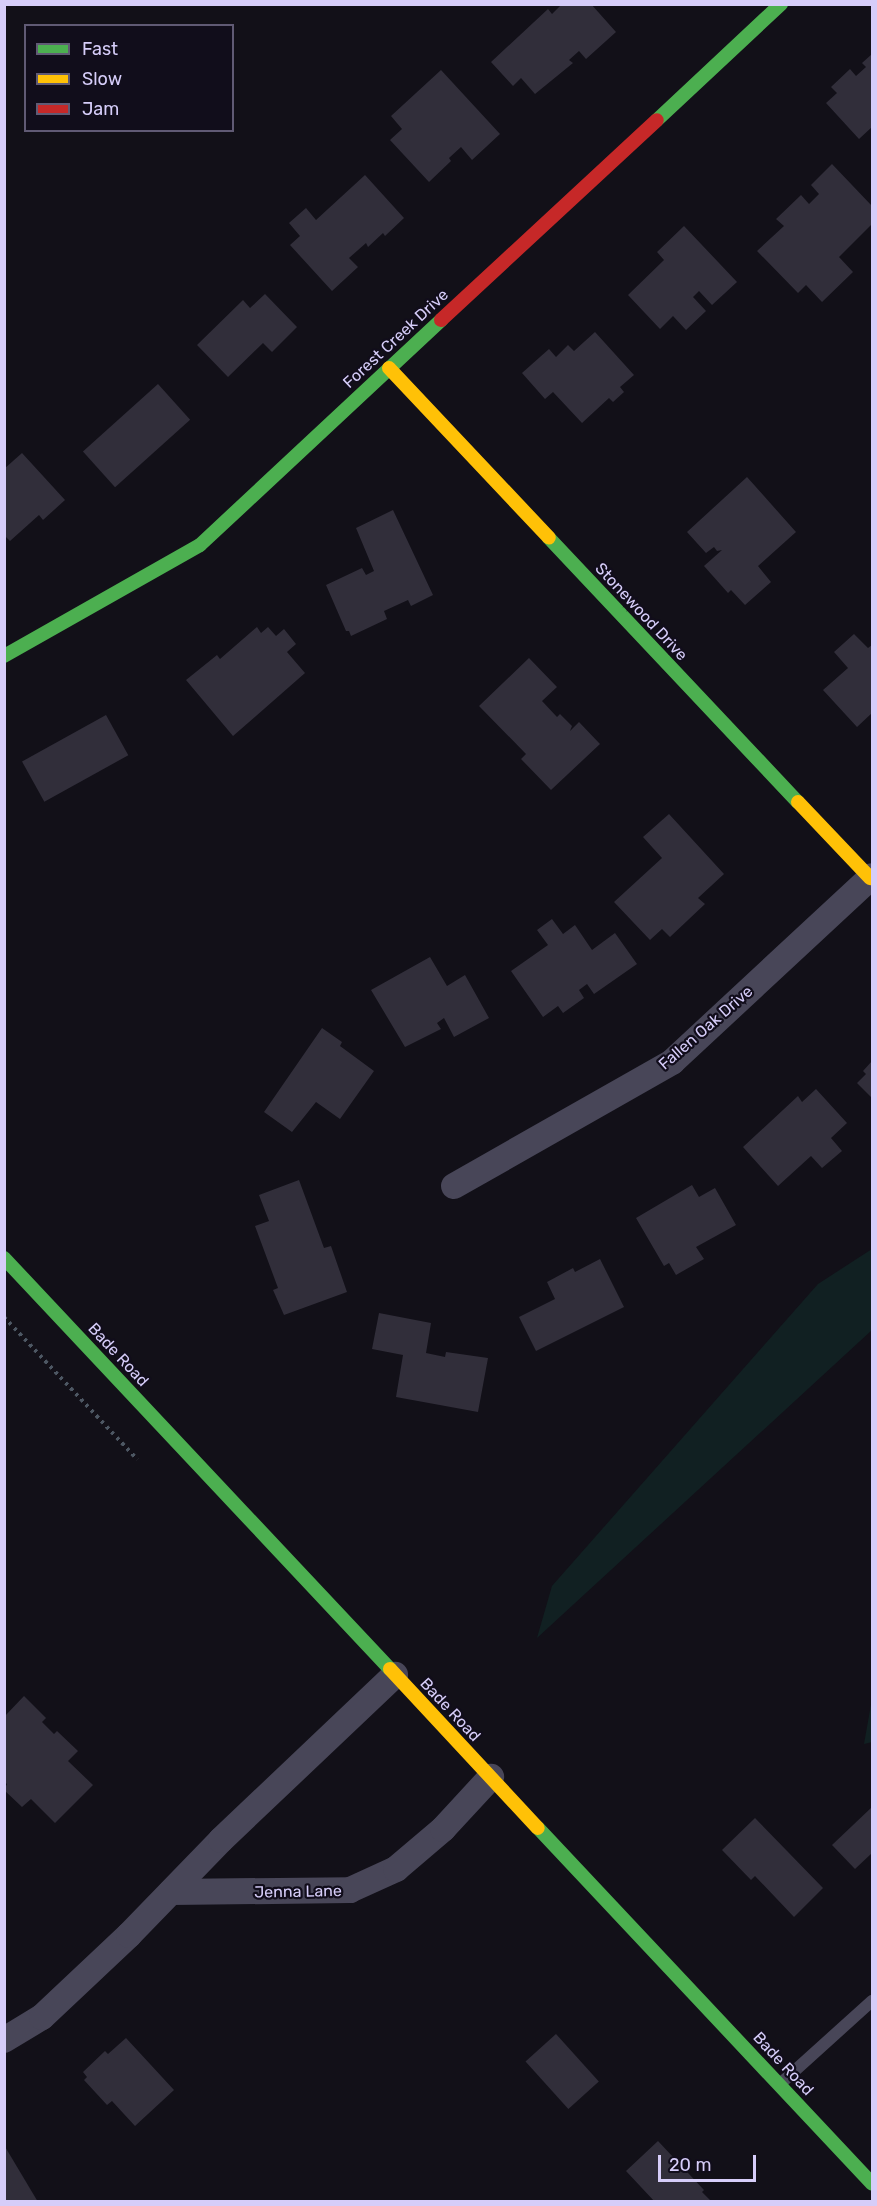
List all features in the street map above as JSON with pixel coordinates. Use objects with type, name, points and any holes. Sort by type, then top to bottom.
[{"type":"street","name":"Forest Creek Drive","points":[[4,656],[200,545],[781,4]]},
{"type":"street","name":"Stonewood Drive","points":[[389,368],[871,877]]},
{"type":"street","name":"Fallen Oak Drive","points":[[454,1186],[672,1062],[871,877]]},
{"type":"street","name":"Bade Road","points":[[4,1257],[873,2184]]},
{"type":"street","points":[[4,2040],[42,2017],[171,1892],[221,1840],[395,1675]]},
{"type":"street","name":"Jenna Lane","points":[[171,1892],[350,1890],[396,1869],[443,1828],[491,1777]]},
{"type":"lane","points":[[779,2084],[873,2001]]},
{"type":"path","points":[[4,1317],[137,1459]]},
{"type":"shaded area","points":[[872,1249],[872,1330],[537,1638],[552,1586],[818,1284]]},
{"type":"shaded area","points":[[872,1699],[872,1742],[864,1744]]},
{"type":"building","points":[[562,4],[591,4],[616,32],[586,59],[579,51],[569,60],[573,63],[535,94],[521,78],[513,86],[491,62],[548,9],[552,14]]},
{"type":"building","points":[[872,54],[872,127],[859,139],[826,103],[837,93],[831,87],[850,69],[856,76],[866,67],[862,63]]},
{"type":"building","points":[[441,70],[500,134],[472,160],[461,147],[449,158],[451,161],[429,182],[390,140],[402,129],[391,116]]},
{"type":"building","points":[[832,164],[872,206],[872,224],[839,257],[853,272],[822,302],[806,285],[798,293],[757,251],[784,226],[776,219],[801,195],[809,204],[819,194],[811,185]]},
{"type":"building","points":[[365,175],[404,218],[385,236],[383,233],[368,247],[366,243],[349,258],[358,267],[332,291],[290,245],[300,236],[289,223],[306,208],[316,220]]},
{"type":"building","points":[[684,226],[737,282],[712,305],[699,291],[693,297],[706,311],[686,330],[673,316],[660,329],[628,295],[664,260],[657,252]]},
{"type":"building","points":[[265,294],[297,327],[272,352],[263,343],[228,377],[197,345],[243,300],[250,308]]},
{"type":"building","points":[[595,332],[634,375],[620,387],[624,392],[613,402],[609,398],[582,423],[553,392],[545,399],[522,373],[549,349],[556,357],[568,345],[574,351]]},
{"type":"building","points":[[158,384],[190,420],[115,487],[83,452]]},
{"type":"building","points":[[22,453],[65,500],[43,520],[39,515],[10,541],[4,535],[4,469]]},
{"type":"building","points":[[747,477],[796,532],[758,566],[771,582],[745,605],[731,590],[728,593],[704,566],[722,550],[717,551],[714,547],[706,553],[687,532]]},
{"type":"building","points":[[393,510],[433,595],[411,606],[408,600],[384,611],[387,619],[351,636],[349,631],[346,631],[326,585],[362,568],[366,575],[374,571],[356,528]]},
{"type":"building","points":[[257,627],[261,633],[268,627],[276,636],[284,629],[296,644],[287,652],[305,673],[233,736],[186,680],[217,655],[220,659]]},
{"type":"building","points":[[854,634],[868,648],[872,645],[872,713],[857,727],[823,690],[848,668],[834,652]]},
{"type":"building","points":[[529,658],[557,687],[542,701],[557,717],[560,714],[572,726],[570,731],[579,722],[600,744],[551,790],[521,759],[526,754],[479,706]]},
{"type":"building","points":[[106,715],[128,755],[44,802],[22,762]]},
{"type":"building","points":[[669,814],[724,874],[698,898],[705,904],[670,937],[662,929],[650,940],[614,902],[662,858],[643,837]]},
{"type":"building","points":[[552,919],[563,934],[575,925],[592,950],[615,933],[637,964],[594,994],[587,984],[579,990],[584,998],[563,1013],[558,1006],[543,1017],[511,971],[548,945],[537,930]]},
{"type":"building","points":[[430,957],[447,986],[465,975],[489,1018],[454,1037],[444,1018],[437,1023],[441,1029],[405,1047],[371,990]]},
{"type":"building","points":[[322,1028],[342,1042],[340,1046],[374,1071],[340,1119],[316,1102],[292,1132],[264,1112]]},
{"type":"building","points":[[872,1061],[872,1098],[857,1083],[866,1074],[863,1071]]},
{"type":"building","points":[[816,1089],[847,1123],[831,1138],[842,1151],[822,1168],[811,1156],[778,1186],[743,1147],[798,1096],[802,1102]]},
{"type":"building","points":[[299,1180],[324,1248],[331,1246],[347,1292],[284,1315],[273,1290],[278,1288],[255,1226],[269,1221],[259,1195]]},
{"type":"building","points":[[692,1185],[699,1197],[715,1188],[736,1225],[696,1247],[704,1259],[676,1275],[669,1263],[664,1266],[636,1218]]},
{"type":"building","points":[[600,1259],[624,1307],[536,1351],[519,1317],[555,1299],[547,1282],[573,1268],[575,1272]]},
{"type":"building","points":[[379,1313],[431,1323],[426,1353],[445,1357],[446,1352],[488,1358],[478,1412],[396,1397],[403,1355],[372,1349]]},
{"type":"building","points":[[24,1696],[46,1718],[42,1722],[54,1734],[57,1731],[78,1751],[68,1761],[93,1785],[55,1823],[31,1799],[22,1807],[4,1790],[7,1784],[4,1782],[4,1717]]},
{"type":"building","points":[[872,1807],[872,1853],[855,1869],[832,1845]]},
{"type":"building","points":[[755,1818],[823,1888],[794,1917],[755,1876],[751,1880],[722,1850]]},
{"type":"building","points":[[556,2034],[599,2082],[568,2109],[526,2061]]},
{"type":"building","points":[[126,2038],[174,2090],[135,2126],[112,2101],[107,2105],[84,2080],[87,2077],[83,2072],[105,2051],[108,2054]]},
{"type":"building","points":[[658,2141],[704,2190],[702,2192],[712,2202],[655,2202],[626,2171]]},
{"type":"building","points":[[4,2145],[38,2202],[4,2202]]},
{"type":"traffic: fast","points":[[657,120],[781,4]]},
{"type":"traffic: fast","points":[[4,656],[200,545],[441,320]]},
{"type":"traffic: fast","points":[[549,538],[798,802]]},
{"type":"traffic: fast","points":[[4,1258],[390,1669]]},
{"type":"traffic: fast","points":[[538,1828],[872,2184]]},
{"type":"traffic: slow","points":[[389,368],[549,538]]},
{"type":"traffic: slow","points":[[798,802],[870,878]]},
{"type":"traffic: slow","points":[[390,1669],[538,1828]]},
{"type":"traffic: jam","points":[[441,320],[657,120]]}]
